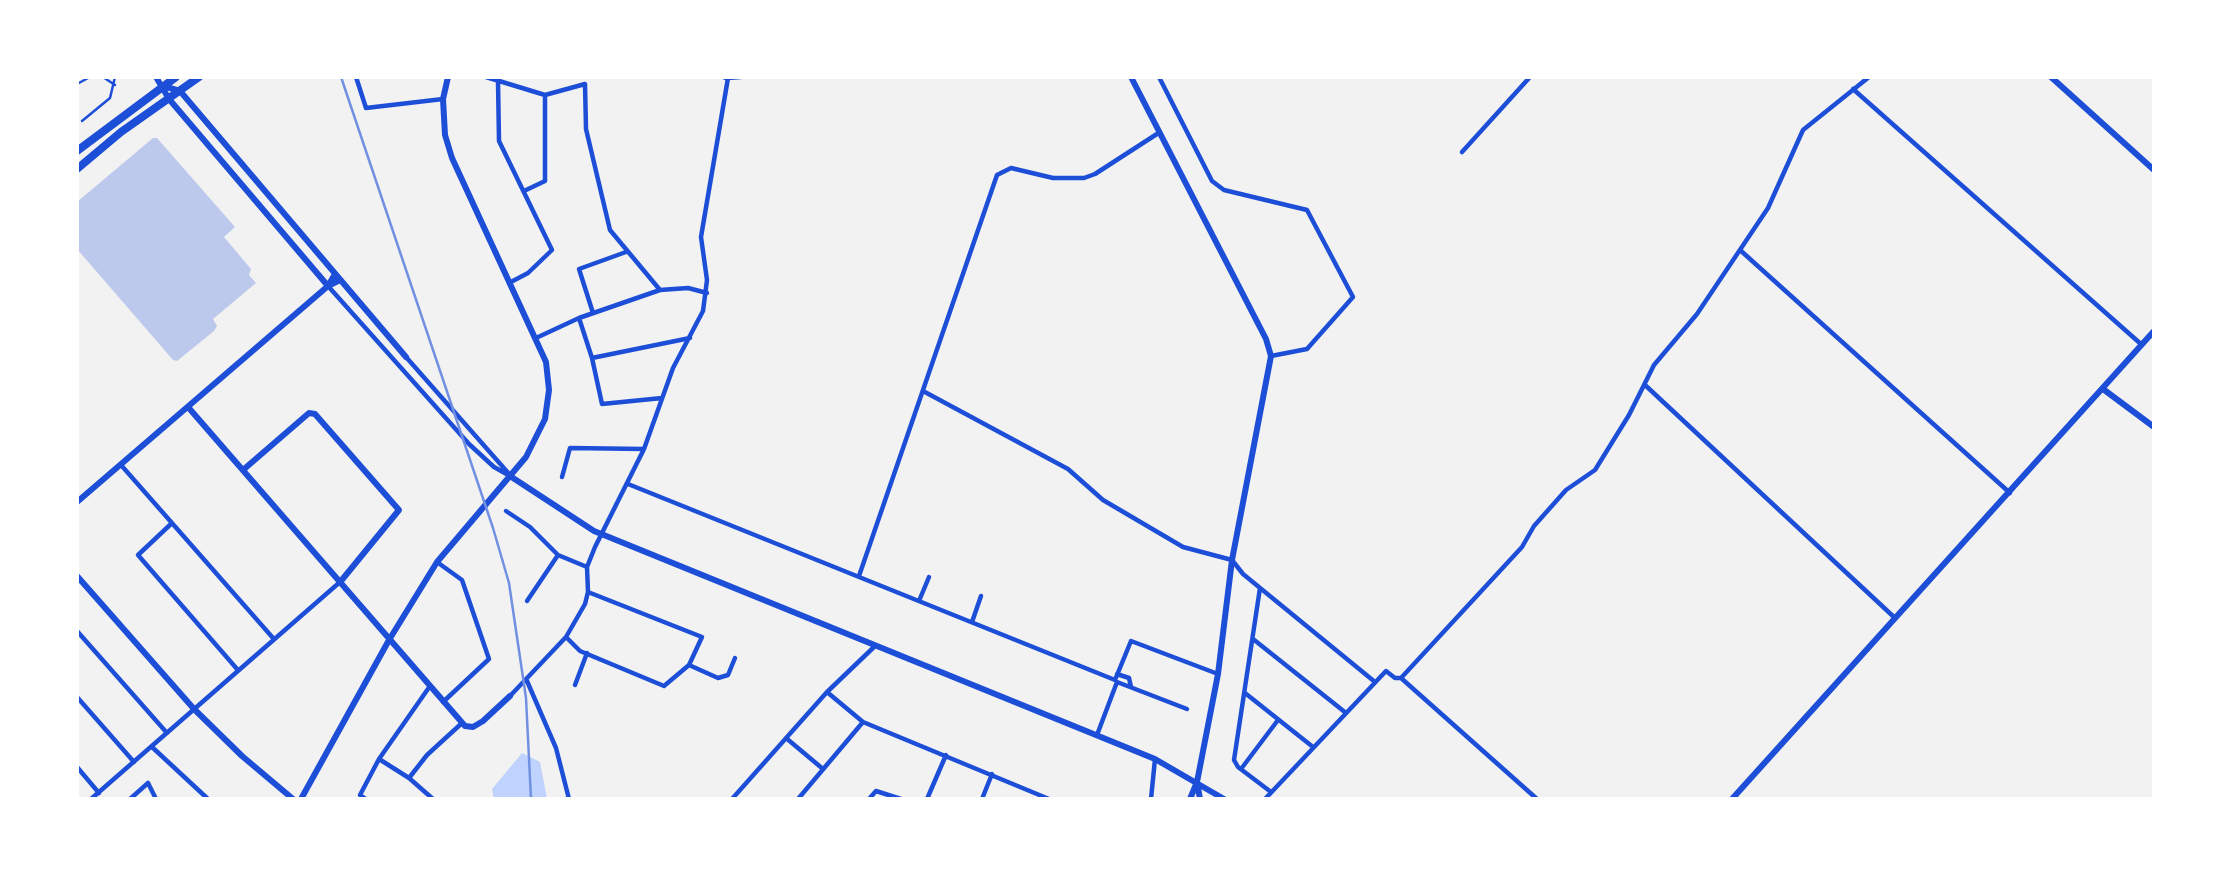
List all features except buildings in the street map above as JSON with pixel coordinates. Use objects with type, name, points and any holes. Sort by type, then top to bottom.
[{"type":"highway","points":[[77,151],[176,77]]},
{"type":"highway","points":[[77,169],[121,132],[200,77]]},
{"type":"street","points":[[156,77],[169,99],[328,286],[469,444],[494,467],[594,531],[1155,759],[1224,799]]},
{"type":"street","points":[[356,77],[366,108],[443,99]]},
{"type":"street","points":[[301,799],[389,640],[437,562],[510,476],[538,438],[545,419],[549,390],[545,362],[452,158],[445,135],[443,99],[448,77]]},
{"type":"street","points":[[486,77],[545,95],[585,84],[586,130],[610,230],[660,289]]},
{"type":"street","points":[[188,407],[443,702],[462,723],[473,727],[527,681],[566,637],[588,592],[587,567],[595,547],[644,449],[673,368],[704,312],[707,293],[701,237],[727,77],[741,77]]},
{"type":"street","points":[[1132,77],[1266,339],[1271,356],[1232,561],[1218,674],[1197,782],[1190,799]]},
{"type":"street","points":[[1158,77],[1212,181],[1224,190],[1307,210],[1353,297],[1307,349],[1271,356]]},
{"type":"street","points":[[1462,152],[1530,77]]},
{"type":"street","points":[[1401,678],[1522,547],[1534,526],[1566,490],[1595,470],[1654,365],[1697,314],[1768,208],[1803,130],[1869,77]]},
{"type":"street","points":[[2052,77],[2154,170]]},
{"type":"street","points":[[498,81],[499,141],[552,250],[528,273],[509,283]]},
{"type":"street","points":[[163,86],[180,91],[405,357],[510,476]]},
{"type":"street","points":[[1853,89],[2142,345]]},
{"type":"street","points":[[524,191],[545,181],[545,95]]},
{"type":"street","points":[[859,576],[997,176],[1011,168],[1053,178],[1084,178],[1095,174],[1161,132]]},
{"type":"street","points":[[1740,250],[2010,493]]},
{"type":"street","points":[[593,313],[579,269],[626,252]]},
{"type":"street","points":[[328,286],[335,274]]},
{"type":"street","points":[[77,502],[328,286],[340,280]]},
{"type":"street","points":[[536,338],[579,318],[660,289],[688,288],[707,293]]},
{"type":"street","points":[[579,318],[592,358],[602,404],[663,398]]},
{"type":"street","points":[[1732,799],[2154,331]]},
{"type":"street","points":[[592,358],[690,338]]},
{"type":"street","points":[[1645,385],[1896,619]]},
{"type":"street","points":[[2103,389],[2154,426]]},
{"type":"street","points":[[923,391],[1068,469],[1103,500],[1183,547],[1232,561],[1260,588],[1375,682]]},
{"type":"street","points":[[90,799],[341,581],[399,510],[315,414],[309,413],[243,470]]},
{"type":"street","points":[[562,477],[570,448],[644,449]]},
{"type":"street","points":[[121,465],[273,638]]},
{"type":"street","points":[[628,484],[1115,680],[1130,641],[1218,674]]},
{"type":"street","points":[[506,511],[530,527],[558,555],[587,567]]},
{"type":"street","points":[[172,523],[138,555],[237,669]]},
{"type":"street","points":[[527,601],[558,555]]},
{"type":"street","points":[[437,562],[462,580],[489,659],[443,702]]},
{"type":"street","points":[[77,576],[194,709],[242,756],[293,799]]},
{"type":"street","points":[[919,601],[929,578]]},
{"type":"street","points":[[1260,588],[1234,760],[1241,769],[1271,792]]},
{"type":"street","points":[[566,637],[587,653],[664,686],[689,664],[702,637],[588,592]]},
{"type":"street","points":[[972,622],[981,596]]},
{"type":"street","points":[[78,633],[167,733]]},
{"type":"street","points":[[1252,638],[1346,713]]},
{"type":"street","points":[[732,799],[827,692],[874,647]]},
{"type":"street","points":[[575,685],[587,653]]},
{"type":"street","points":[[689,664],[718,678],[729,676],[736,658]]},
{"type":"street","points":[[1265,799],[1386,671],[1395,678],[1401,678],[1538,799]]},
{"type":"street","points":[[1117,674],[1129,678],[1131,687]]},
{"type":"street","points":[[527,681],[556,748],[569,799]]},
{"type":"street","points":[[1097,735],[1117,682],[1187,709]]},
{"type":"street","points":[[366,799],[360,795],[379,759],[430,686]]},
{"type":"street","points":[[827,692],[863,722],[992,774],[1037,797],[1049,799]]},
{"type":"street","points":[[1244,692],[1313,747]]},
{"type":"street","points":[[77,697],[134,762]]},
{"type":"street","points":[[1241,769],[1278,720]]},
{"type":"street","points":[[798,799],[863,722]]},
{"type":"street","points":[[409,778],[427,755],[462,723]]},
{"type":"street","points":[[786,738],[823,769]]},
{"type":"street","points":[[152,747],[208,799]]},
{"type":"street","points":[[927,799],[946,755]]},
{"type":"street","points":[[379,759],[409,778],[433,799]]},
{"type":"street","points":[[1151,799],[1155,759]]},
{"type":"street","points":[[77,767],[99,793]]},
{"type":"street","points":[[982,799],[992,774]]},
{"type":"street","points":[[1197,782],[1200,799]]},
{"type":"street","points":[[130,799],[148,783],[156,799]]},
{"type":"street","points":[[869,799],[876,791],[901,799]]},
{"type":"lane","points":[[77,84],[90,77]]},
{"type":"lane","points":[[103,77],[115,86]]},
{"type":"lane","points":[[82,121],[110,98],[115,77]]},
{"type":"water","points":[[522,753],[540,762],[547,799],[494,799],[492,789]]},
{"type":"railway","points":[[341,77],[493,528],[509,583],[526,698],[531,799]]}]
